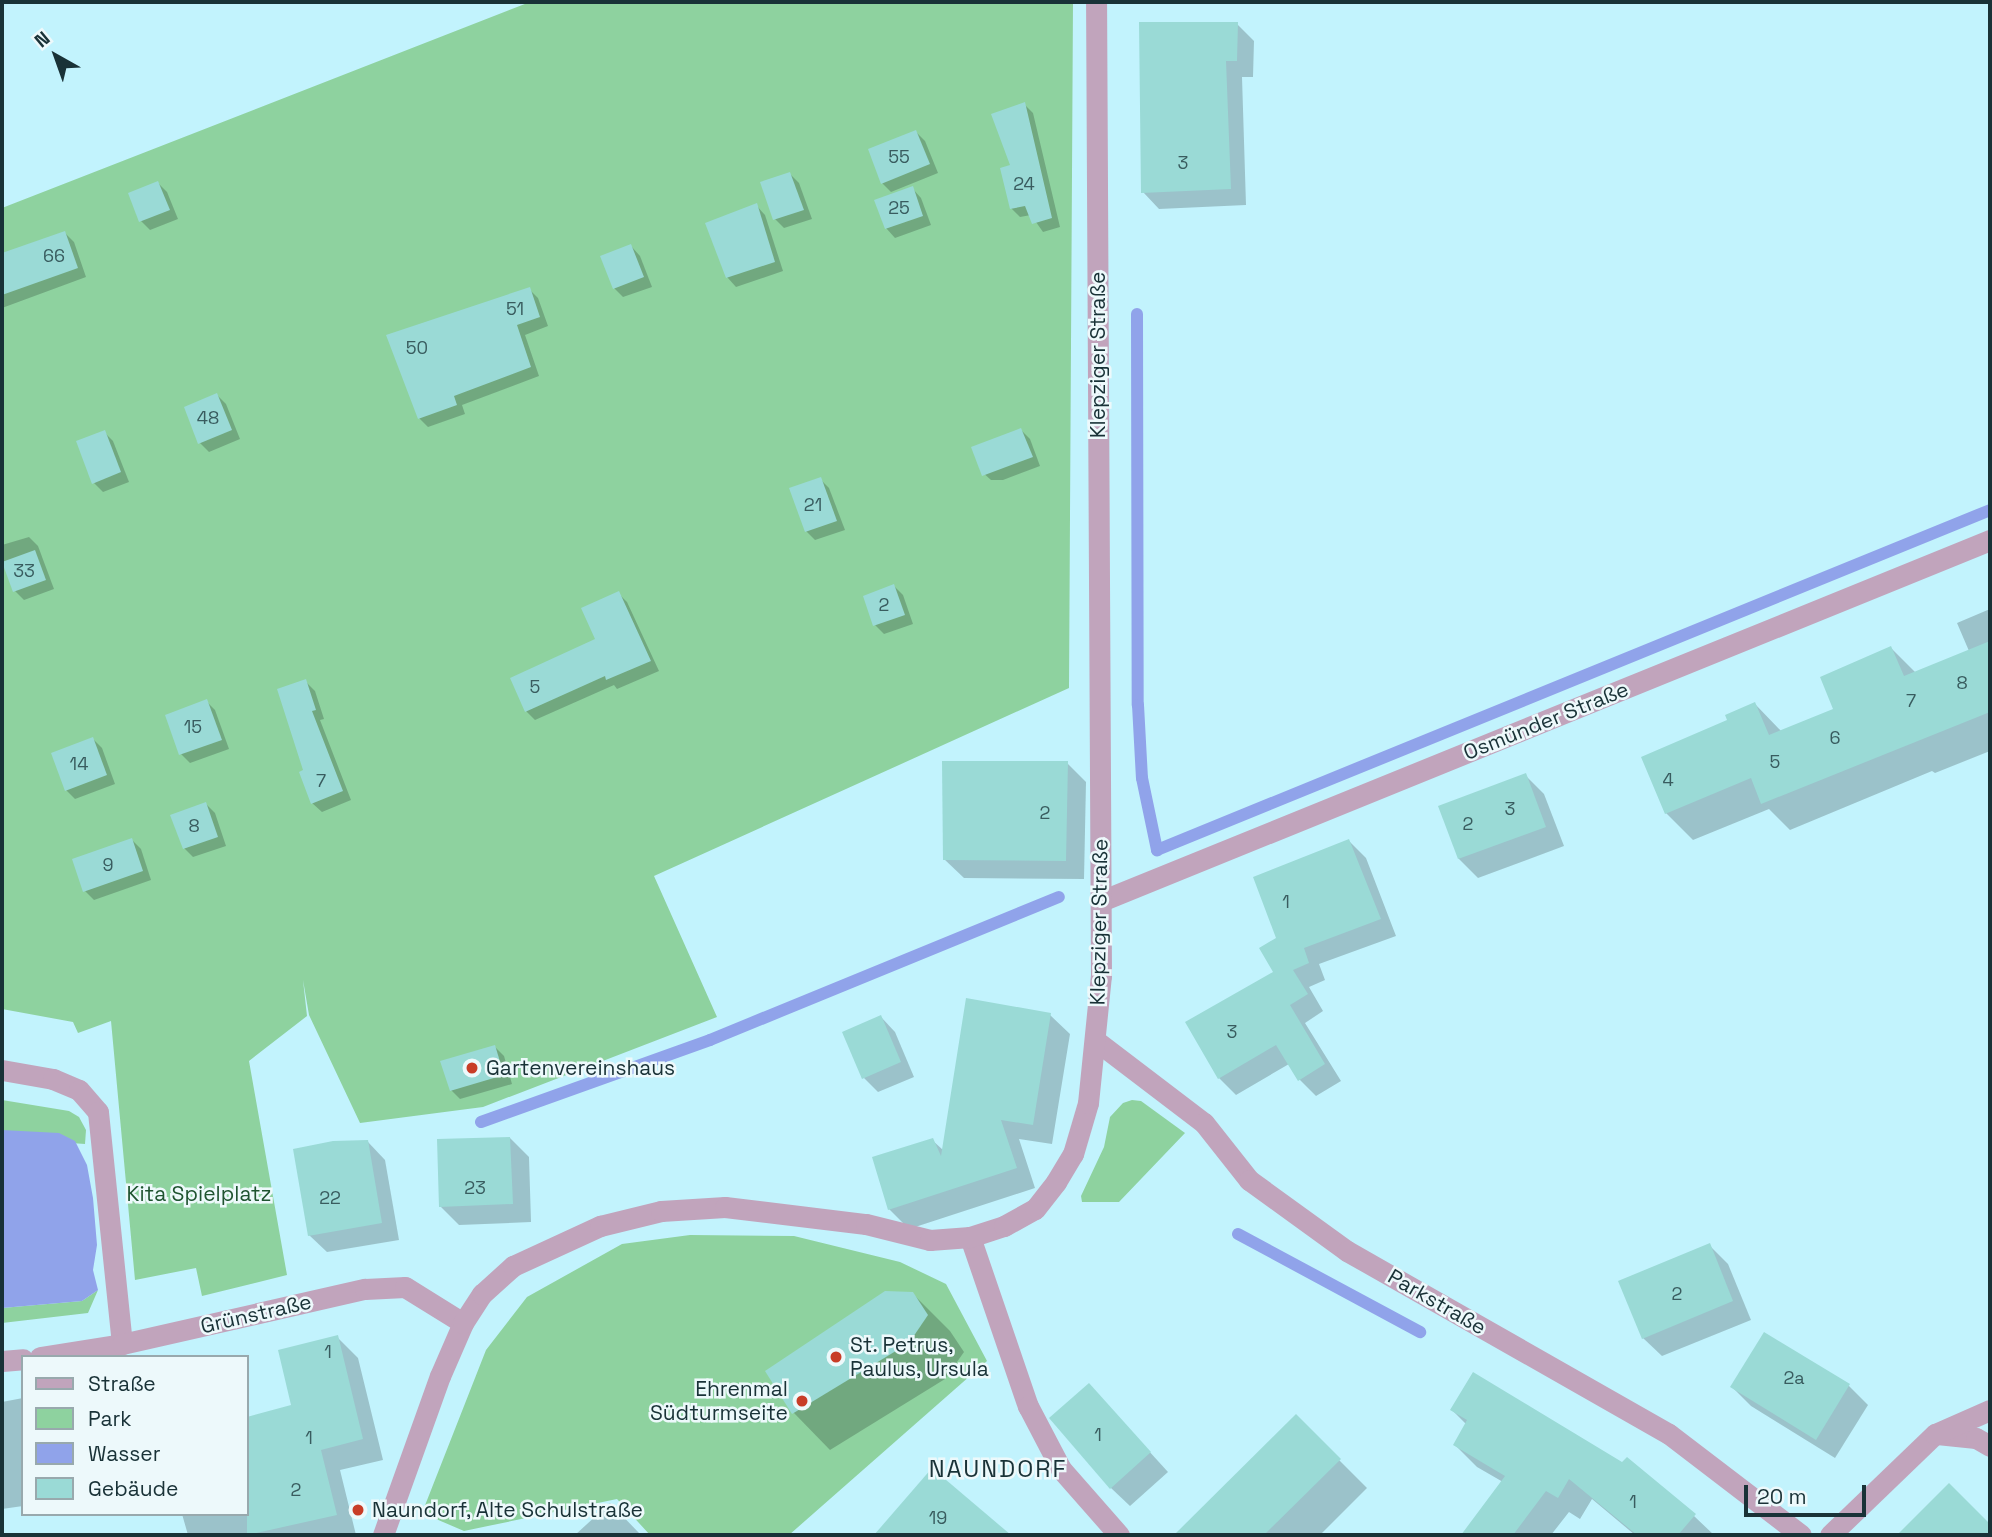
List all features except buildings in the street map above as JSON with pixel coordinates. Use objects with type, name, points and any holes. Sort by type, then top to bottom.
[{"type":"street","name":"Klepziger Straße","points":[[383,1535],[440,1376],[463,1323],[482,1294],[513,1266],[600,1226],[661,1210],[725,1207],[866,1224],[930,1240],[970,1237],[1004,1226],[1035,1209],[1073,1154],[1088,1103],[1101,976],[1096,2]]},
{"type":"street","name":"Osmünder Straße","points":[[1101,901],[1990,540]]},
{"type":"street","name":"Parkstraße","points":[[1095,1040],[1204,1123],[1249,1180],[1347,1251],[1669,1434],[1801,1535]]},
{"type":"street","points":[[2,1070],[53,1079],[79,1090],[98,1112],[122,1344]]},
{"type":"street","points":[[970,1237],[1028,1406],[1061,1469],[1119,1535]]},
{"type":"street","name":"Grünstraße","points":[[53,1355],[122,1344],[365,1289],[405,1287],[463,1323]]},
{"type":"street","points":[[2,1361],[21,1359]]},
{"type":"street","points":[[1830,1535],[1935,1434],[1990,1410]]},
{"type":"street","points":[[1935,1434],[1976,1438],[1990,1446]]},
{"type":"green space","name":"Kita Spielplatz","points":[[530,2],[1073,2],[1069,688],[654,876],[717,1017],[483,1107],[360,1123],[309,1015],[303,980],[307,1016],[249,1061],[287,1275],[202,1296],[196,1268],[135,1280],[111,1021],[78,1033],[73,1022],[2,1009],[2,208]]},
{"type":"green space","points":[[2,1100],[69,1111],[79,1117],[86,1130],[85,1144],[2,1138]]},
{"type":"green space","points":[[1141,1101],[1185,1133],[1119,1202],[1082,1202],[1081,1196],[1104,1147],[1110,1117],[1123,1103]]},
{"type":"green space","points":[[690,1235],[794,1236],[900,1262],[946,1284],[987,1361],[789,1535],[650,1535],[617,1499],[464,1531],[422,1513],[486,1350],[527,1297],[622,1244]]},
{"type":"green space","points":[[98,1290],[88,1313],[2,1323],[2,1308],[82,1301]]},
{"type":"water","points":[[2,1130],[59,1133],[75,1141],[87,1165],[97,1245],[93,1270],[98,1290],[82,1301],[2,1308]]},
{"type":"waterway","points":[[1137,314],[1138,705],[1142,778],[1157,850],[1990,510]]},
{"type":"waterway","points":[[481,1122],[710,1040],[1059,897]]},
{"type":"waterway","points":[[1238,1234],[1420,1332]]},
{"type":"place","name":"Gartenvereinshaus","points":[[472,1068]]},
{"type":"place","name":"St. Petrus, Paulus, Ursula","points":[[836,1357]]},
{"type":"place","name":"Ehrenmal Südturmseite","points":[[802,1401]]},
{"type":"place","name":"Naundorf, Alte Schulstraße","points":[[358,1510]]},
{"type":"district","name":"NAUNDORF","points":[[998,1469]]}]
